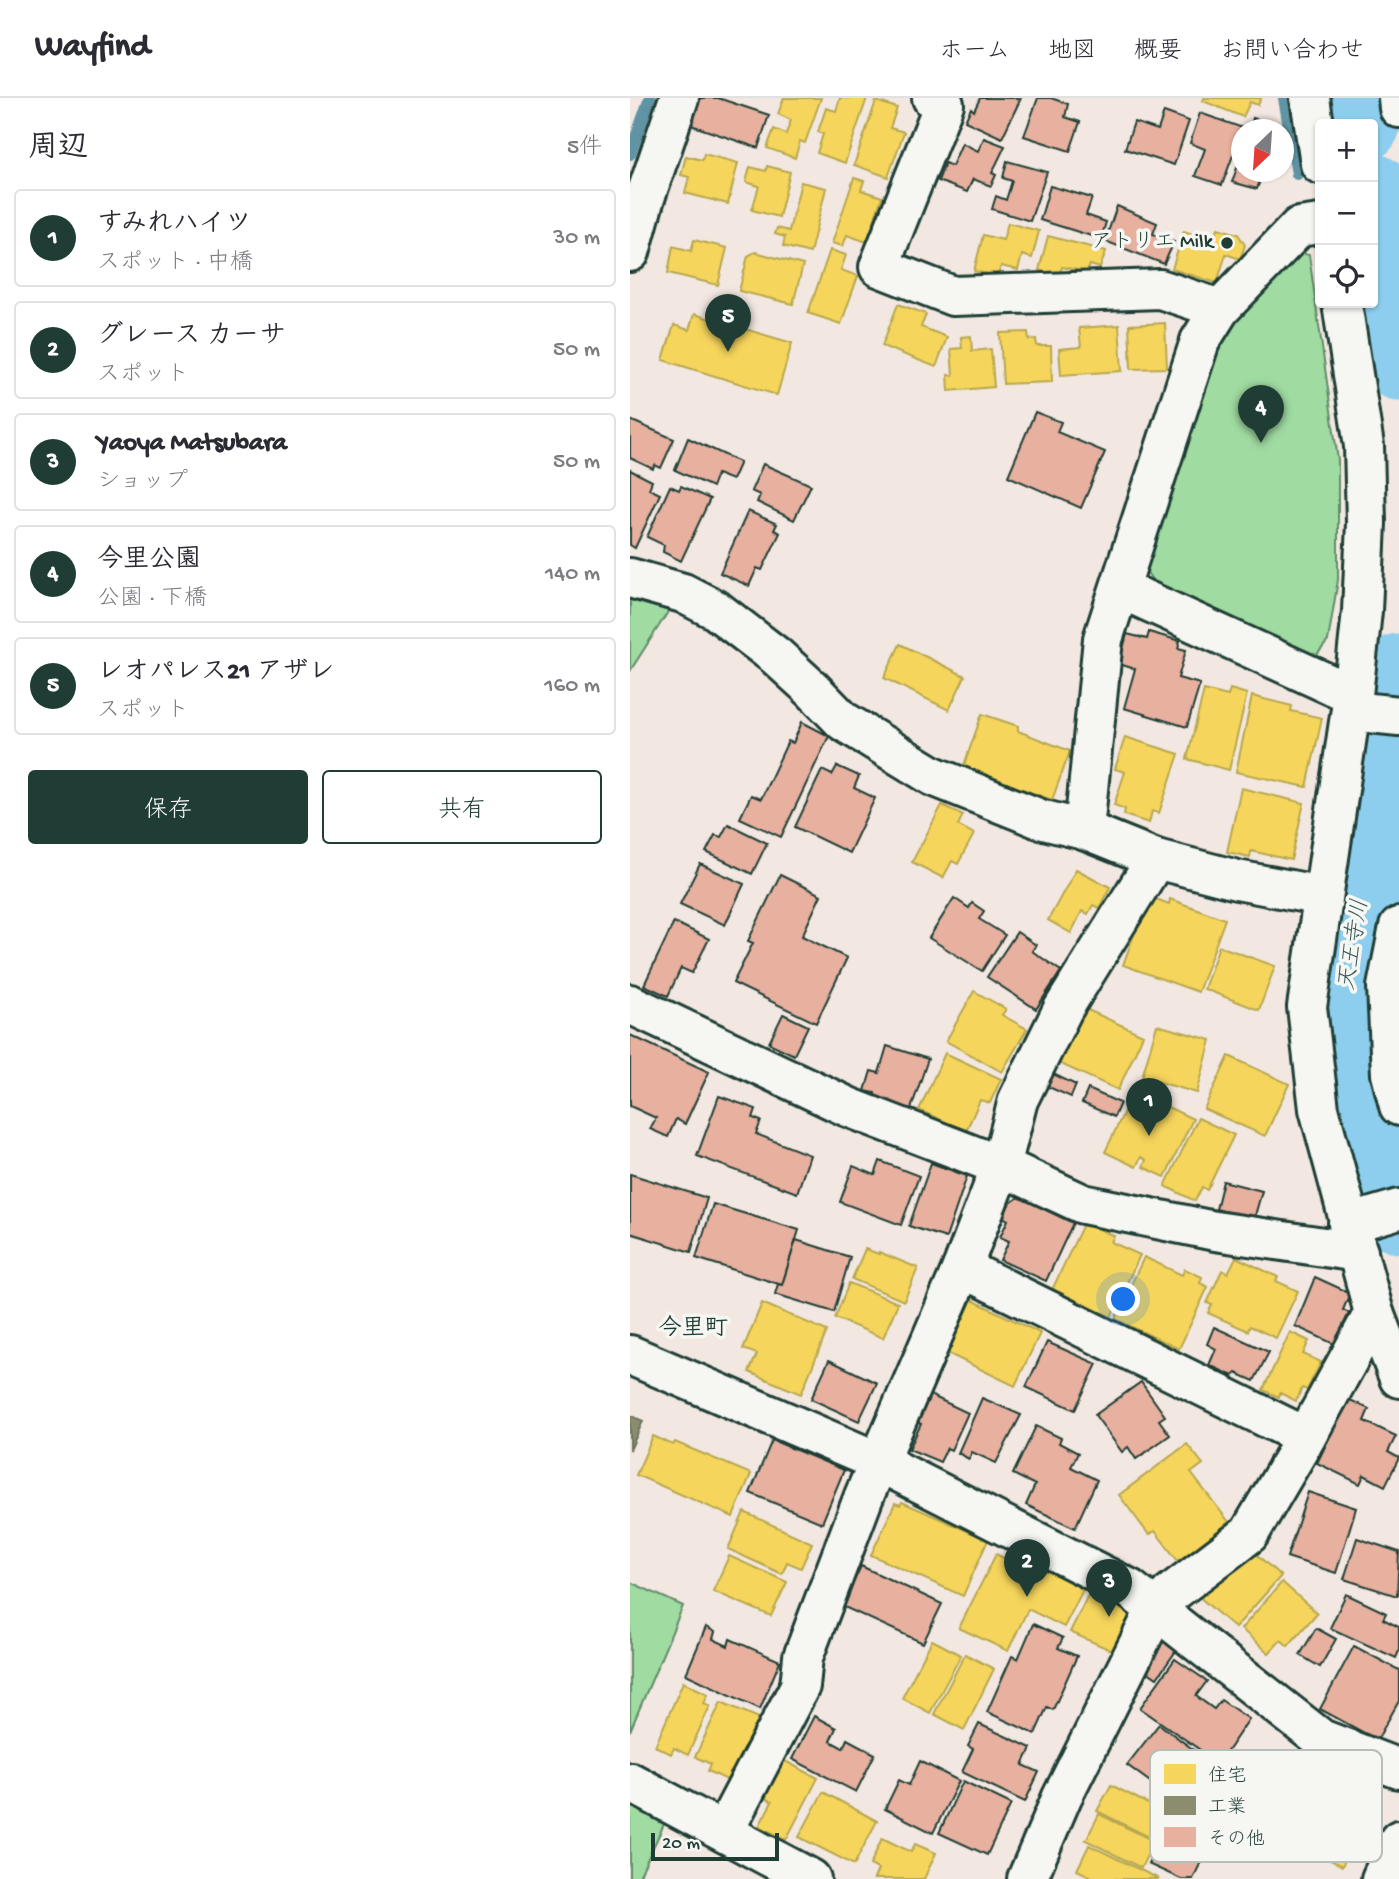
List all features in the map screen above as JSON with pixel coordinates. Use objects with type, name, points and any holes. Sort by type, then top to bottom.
[{"type":"street","points":[[630,252],[644,201],[679,98]]},
{"type":"street","points":[[932,98],[944,104],[879,267],[953,296],[1160,289],[1220,309]]},
{"type":"street","points":[[1310,98],[1315,131]]},
{"type":"street","points":[[1398,98],[1399,108]]},
{"type":"street","points":[[1084,830],[1103,639],[1200,341],[1220,309],[1299,227],[1315,225]]},
{"type":"street","points":[[1343,308],[1364,446],[1366,523],[1363,599],[1368,708],[1322,896],[1307,1007],[1319,1109],[1355,1233],[1374,1313],[1399,1378]]},
{"type":"street","points":[[630,578],[683,593],[716,610],[776,656],[843,721],[933,776],[1041,819],[1084,830],[1156,859],[1237,880],[1322,896]]},
{"type":"street","points":[[1121,589],[1368,708]]},
{"type":"street","points":[[724,1832],[800,1686],[803,1657],[877,1461],[962,1268],[1001,1166],[1018,1100],[1063,1009],[1156,859]]},
{"type":"street","points":[[1399,927],[1387,987],[1391,1074],[1399,1106]]},
{"type":"street","points":[[630,1004],[848,1107],[1001,1166],[1083,1204],[1215,1231],[1355,1233],[1399,1209]]},
{"type":"street","points":[[962,1268],[1306,1437]]},
{"type":"street","points":[[1027,1879],[1062,1797],[1156,1609],[1170,1594],[1249,1534],[1374,1313]]},
{"type":"street","points":[[630,1355],[877,1461],[1130,1589],[1321,1739],[1350,1750]]},
{"type":"street","points":[[1382,1762],[1399,1769]]},
{"type":"street","points":[[630,1782],[811,1879]]},
{"type":"street","points":[[1381,1879],[1399,1840]]},
{"type":"green space","points":[[1292,251],[1309,255],[1338,460],[1338,580],[1328,641],[1315,657],[1155,584],[1146,571],[1220,342]]},
{"type":"green space","points":[[630,590],[673,604],[630,671]]},
{"type":"green space","points":[[630,1582],[683,1606],[630,1731]]},
{"type":"green space","points":[[630,1803],[667,1818],[638,1879],[630,1879]]},
{"type":"building: 住宅","points":[[784,98],[821,98],[805,143],[800,141],[795,158],[767,148],[774,129],[786,134],[791,120],[778,114]]},
{"type":"building: 住宅","points":[[840,98],[867,98],[845,163],[817,153],[823,134],[818,132],[826,108],[836,111]]},
{"type":"building: 住宅","points":[[1204,98],[1261,98],[1258,105],[1250,102],[1243,117],[1203,101]]},
{"type":"building: 住宅","points":[[876,101],[897,108],[890,128],[904,132],[888,177],[854,165]]},
{"type":"building: 住宅","points":[[704,154],[738,163],[728,204],[685,193],[689,177],[681,175],[686,156],[702,160]]},
{"type":"building: 住宅","points":[[767,166],[790,172],[779,217],[752,210],[759,186],[746,182],[750,167],[766,171]]},
{"type":"building: 住宅","points":[[854,178],[864,181],[861,190],[882,197],[867,242],[847,235],[843,246],[832,243]]},
{"type":"building: 住宅","points":[[801,182],[826,188],[810,253],[783,246],[785,237],[775,234],[777,228],[789,231]]},
{"type":"building: 住宅","points":[[1008,223],[1039,231],[1032,258],[1022,255],[1018,270],[1001,266],[998,276],[974,271],[983,235],[1003,240]]},
{"type":"building: 住宅","points":[[1218,228],[1238,234],[1245,245],[1240,259],[1226,254],[1217,283],[1172,269],[1184,231],[1213,241]]},
{"type":"building: 住宅","points":[[1048,236],[1106,251],[1100,268],[1090,265],[1087,272],[1062,267],[1059,276],[1039,270]]},
{"type":"building: 住宅","points":[[694,240],[727,248],[718,285],[668,273],[673,246],[691,251]]},
{"type":"building: 住宅","points":[[830,250],[846,255],[841,270],[858,276],[841,324],[808,313]]},
{"type":"building: 住宅","points":[[755,252],[803,265],[793,304],[739,291],[748,256]]},
{"type":"building: 住宅","points":[[898,304],[926,314],[921,327],[947,337],[936,367],[882,346]]},
{"type":"building: 住宅","points":[[694,314],[792,343],[777,395],[663,360],[674,325],[689,330]]},
{"type":"building: 住宅","points":[[1165,323],[1167,368],[1131,369],[1129,325]]},
{"type":"building: 住宅","points":[[1119,325],[1122,371],[1061,375],[1059,349],[1081,347],[1079,328]]},
{"type":"building: 住宅","points":[[1028,332],[1029,340],[1036,339],[1037,346],[1051,346],[1052,382],[1003,384],[1000,333]]},
{"type":"building: 住宅","points":[[971,336],[972,351],[991,349],[994,387],[949,391],[948,375],[953,375],[951,349],[962,348],[961,337]]},
{"type":"building: 住宅","points":[[900,644],[965,676],[949,710],[884,678]]},
{"type":"building: 住宅","points":[[1230,689],[1247,694],[1229,770],[1187,759],[1204,690],[1228,696]]},
{"type":"building: 住宅","points":[[1252,696],[1292,706],[1291,711],[1322,718],[1307,787],[1236,772]]},
{"type":"building: 住宅","points":[[982,714],[1018,726],[1018,731],[1070,751],[1052,800],[963,768]]},
{"type":"building: 住宅","points":[[1125,737],[1179,754],[1159,813],[1152,811],[1149,823],[1124,815],[1125,809],[1114,805],[1125,772],[1115,769]]},
{"type":"building: 住宅","points":[[1241,788],[1304,803],[1291,860],[1251,851],[1250,857],[1227,852]]},
{"type":"building: 住宅","points":[[942,805],[963,815],[958,825],[974,834],[958,864],[952,861],[943,878],[912,862]]},
{"type":"building: 住宅","points":[[1076,869],[1110,887],[1099,908],[1093,905],[1088,914],[1082,911],[1071,933],[1048,920]]},
{"type":"building: 住宅","points":[[1148,896],[1169,904],[1170,899],[1225,919],[1198,992],[1123,965]]},
{"type":"building: 住宅","points":[[1219,946],[1275,966],[1259,1010],[1204,989]]},
{"type":"building: 住宅","points":[[974,991],[1006,1009],[1002,1015],[1027,1029],[1002,1072],[946,1041]]},
{"type":"building: 住宅","points":[[1079,1006],[1143,1035],[1118,1090],[1054,1061]]},
{"type":"building: 住宅","points":[[1157,1025],[1211,1040],[1197,1093],[1142,1077]]},
{"type":"building: 住宅","points":[[945,1053],[1001,1079],[990,1103],[980,1100],[966,1131],[919,1110]]},
{"type":"building: 住宅","points":[[1229,1056],[1289,1084],[1265,1136],[1204,1109]]},
{"type":"building: 住宅","points":[[1134,1091],[1193,1119],[1165,1177],[1143,1167],[1146,1160],[1141,1157],[1136,1167],[1105,1152]]},
{"type":"building: 住宅","points":[[1198,1118],[1234,1135],[1207,1190],[1202,1187],[1195,1201],[1165,1186]]},
{"type":"building: 住宅","points":[[1084,1222],[1114,1236],[1111,1242],[1140,1255],[1111,1317],[1052,1290]]},
{"type":"building: 住宅","points":[[865,1249],[918,1268],[904,1301],[852,1279]]},
{"type":"building: 住宅","points":[[1144,1257],[1182,1275],[1185,1269],[1202,1277],[1200,1283],[1208,1287],[1179,1349],[1115,1319]]},
{"type":"building: 住宅","points":[[1236,1257],[1278,1277],[1276,1281],[1298,1291],[1276,1338],[1250,1326],[1248,1331],[1208,1313],[1212,1305],[1207,1303],[1222,1270],[1228,1273]]},
{"type":"building: 住宅","points":[[849,1283],[898,1303],[883,1338],[835,1318]]},
{"type":"building: 住宅","points":[[972,1300],[1040,1333],[1015,1386],[947,1353]]},
{"type":"building: 住宅","points":[[762,1303],[827,1331],[801,1394],[749,1372],[757,1354],[743,1349]]},
{"type":"building: 住宅","points":[[1290,1332],[1309,1341],[1303,1354],[1321,1362],[1307,1390],[1302,1388],[1296,1401],[1280,1393],[1279,1397],[1263,1390]]},
{"type":"building: 住宅","points":[[653,1436],[673,1445],[675,1442],[751,1474],[733,1517],[636,1475]]},
{"type":"building: 住宅","points":[[1187,1444],[1203,1464],[1191,1473],[1229,1522],[1178,1561],[1155,1531],[1149,1535],[1119,1495]]},
{"type":"building: 住宅","points":[[902,1502],[988,1540],[963,1596],[871,1555],[895,1503],[900,1505]]},
{"type":"building: 住宅","points":[[744,1512],[812,1543],[801,1568],[787,1562],[782,1574],[728,1549]]},
{"type":"building: 住宅","points":[[1248,1547],[1281,1576],[1235,1628],[1197,1595]]},
{"type":"building: 住宅","points":[[996,1554],[1039,1576],[1044,1564],[1086,1584],[1064,1627],[1028,1609],[1008,1651],[959,1628]]},
{"type":"building: 住宅","points":[[729,1556],[787,1582],[771,1616],[713,1591]]},
{"type":"building: 住宅","points":[[1282,1582],[1317,1613],[1288,1646],[1281,1640],[1269,1653],[1241,1629]]},
{"type":"building: 住宅","points":[[1091,1589],[1125,1606],[1130,1621],[1115,1652],[1070,1632]]},
{"type":"building: 住宅","points":[[932,1640],[961,1655],[930,1713],[902,1698]]},
{"type":"building: 住宅","points":[[965,1654],[994,1669],[964,1730],[934,1714]]},
{"type":"building: 住宅","points":[[683,1682],[708,1694],[704,1703],[710,1706],[688,1755],[674,1748],[671,1754],[655,1746]]},
{"type":"building: 住宅","points":[[721,1702],[759,1718],[733,1773],[731,1772],[727,1780],[708,1771],[711,1764],[695,1757]]},
{"type":"building: 住宅","points":[[777,1757],[818,1778],[786,1840],[759,1826],[772,1802],[758,1794]]},
{"type":"building: 住宅","points":[[1111,1785],[1150,1805],[1150,1838],[1097,1811]]},
{"type":"building: 住宅","points":[[823,1792],[877,1821],[854,1865],[799,1837]]},
{"type":"building: 住宅","points":[[1099,1814],[1150,1839],[1150,1849],[1141,1868],[1086,1840]]},
{"type":"building: 住宅","points":[[882,1838],[911,1852],[915,1844],[936,1853],[924,1879],[874,1879],[878,1869],[870,1865]]},
{"type":"building: 住宅","points":[[1089,1845],[1159,1879],[1096,1879],[1077,1870]]},
{"type":"building: 工業","points":[[630,1415],[643,1421],[630,1450]]},
{"type":"building: その他","points":[[696,98],[718,98],[769,115],[758,148],[688,124]]},
{"type":"building: その他","points":[[980,98],[1021,98],[1002,138],[965,121]]},
{"type":"building: その他","points":[[1038,98],[1051,98],[1068,104],[1065,117],[1080,122],[1070,151],[1024,136]]},
{"type":"building: その他","points":[[1164,112],[1189,121],[1174,165],[1125,149],[1134,122],[1158,130]]},
{"type":"building: その他","points":[[1200,113],[1231,124],[1231,161],[1222,185],[1195,176],[1205,149],[1190,143]]},
{"type":"building: その他","points":[[984,138],[1005,146],[992,173],[996,175],[991,186],[973,179],[967,192],[938,181],[945,163],[952,166],[962,143],[978,151]]},
{"type":"building: その他","points":[[1007,161],[1047,172],[1030,221],[992,209],[996,196],[1006,200],[1012,181],[1003,178]]},
{"type":"building: その他","points":[[1232,182],[1260,182],[1257,189]]},
{"type":"building: その他","points":[[1050,186],[1092,198],[1086,215],[1106,222],[1101,239],[1040,220]]},
{"type":"building: その他","points":[[1117,206],[1157,223],[1153,234],[1174,242],[1164,264],[1105,241]]},
{"type":"building: その他","points":[[1035,412],[1061,422],[1057,432],[1105,452],[1081,508],[1008,476]]},
{"type":"building: その他","points":[[630,420],[674,439],[661,468],[655,465],[653,469],[630,458]]},
{"type":"building: その他","points":[[688,438],[740,462],[732,480],[717,474],[712,487],[675,470]]},
{"type":"building: その他","points":[[763,464],[811,485],[794,520],[757,502],[760,495],[751,491]]},
{"type":"building: その他","points":[[630,470],[652,481],[649,489],[660,494],[635,548],[630,545]]},
{"type":"building: その他","points":[[670,486],[679,490],[681,486],[710,499],[681,561],[663,552],[664,545],[647,537]]},
{"type":"building: その他","points":[[748,511],[777,524],[774,530],[780,533],[762,570],[757,568],[749,586],[720,573]]},
{"type":"building: その他","points":[[1149,632],[1180,641],[1178,648],[1186,650],[1178,678],[1200,684],[1187,727],[1124,708],[1135,669],[1119,664],[1127,634],[1147,639]]},
{"type":"building: その他","points":[[802,722],[829,736],[781,837],[740,818],[751,795],[761,799],[788,741],[793,743]]},
{"type":"building: その他","points":[[837,766],[859,776],[854,788],[875,798],[849,853],[795,827],[822,770],[832,775]]},
{"type":"building: その他","points":[[728,824],[767,843],[752,874],[706,852],[715,835],[721,837]]},
{"type":"building: その他","points":[[700,864],[744,884],[725,925],[680,904]]},
{"type":"building: その他","points":[[780,875],[821,895],[802,936],[847,958],[816,1023],[733,983],[753,943],[748,941]]},
{"type":"building: その他","points":[[954,898],[969,908],[972,903],[984,911],[979,919],[1005,935],[982,971],[929,938]]},
{"type":"building: その他","points":[[674,922],[709,939],[692,973],[681,968],[668,996],[644,985]]},
{"type":"building: その他","points":[[1017,932],[1036,945],[1032,951],[1061,971],[1036,1009],[987,977]]},
{"type":"building: その他","points":[[783,1014],[808,1026],[794,1055],[769,1043]]},
{"type":"building: その他","points":[[630,1035],[709,1072],[685,1124],[676,1119],[668,1137],[650,1129],[656,1118],[630,1106]]},
{"type":"building: その他","points":[[887,1046],[928,1059],[911,1109],[874,1097],[875,1093],[865,1091],[871,1071],[879,1073]]},
{"type":"building: その他","points":[[1049,1072],[1076,1085],[1071,1097],[1044,1085]]},
{"type":"building: その他","points":[[1088,1089],[1120,1103],[1114,1117],[1082,1103]]},
{"type":"building: その他","points":[[719,1096],[756,1109],[753,1118],[761,1121],[756,1134],[810,1155],[797,1193],[697,1156]]},
{"type":"building: その他","points":[[880,1161],[919,1176],[901,1225],[840,1202],[853,1166],[875,1175]]},
{"type":"building: その他","points":[[931,1163],[967,1176],[946,1238],[909,1226]]},
{"type":"building: その他","points":[[630,1174],[707,1198],[691,1252],[630,1233]]},
{"type":"building: その他","points":[[1223,1181],[1262,1191],[1254,1219],[1216,1209]]},
{"type":"building: その他","points":[[1019,1197],[1073,1223],[1046,1281],[1000,1260],[1009,1241],[1000,1237],[1008,1220],[1003,1217],[1009,1204]]},
{"type":"building: その他","points":[[713,1204],[799,1230],[782,1285],[696,1258]]},
{"type":"building: その他","points":[[796,1240],[850,1257],[834,1312],[775,1294],[778,1284],[782,1285]]},
{"type":"building: その他","points":[[1315,1277],[1350,1293],[1343,1310],[1349,1313],[1334,1344],[1295,1326]]},
{"type":"building: その他","points":[[1214,1327],[1269,1352],[1254,1381],[1236,1373],[1233,1376],[1209,1365],[1216,1349],[1207,1344]]},
{"type":"building: その他","points":[[1047,1342],[1097,1364],[1075,1410],[1026,1387]]},
{"type":"building: その他","points":[[829,1360],[877,1383],[859,1421],[811,1399]]},
{"type":"building: その他","points":[[1141,1382],[1165,1416],[1159,1420],[1170,1435],[1136,1459],[1128,1447],[1122,1452],[1095,1415]]},
{"type":"building: その他","points":[[928,1394],[968,1413],[951,1450],[947,1448],[940,1462],[909,1449],[921,1424],[915,1421]]},
{"type":"building: その他","points":[[982,1398],[1021,1415],[996,1463],[972,1452],[969,1459],[958,1453]]},
{"type":"building: その他","points":[[1348,1399],[1369,1409],[1364,1421],[1396,1436],[1388,1452],[1399,1458],[1385,1486],[1364,1475],[1360,1484],[1317,1463]]},
{"type":"building: その他","points":[[1036,1426],[1061,1438],[1059,1443],[1078,1453],[1071,1467],[1097,1480],[1075,1528],[1026,1505],[1035,1485],[1013,1474]]},
{"type":"building: その他","points":[[772,1440],[844,1470],[822,1523],[750,1493]]},
{"type":"building: その他","points":[[1308,1492],[1356,1508],[1336,1573],[1287,1557]]},
{"type":"building: その他","points":[[1357,1538],[1399,1552],[1397,1596],[1344,1579]]},
{"type":"building: その他","points":[[861,1566],[942,1604],[923,1643],[842,1606]]},
{"type":"building: その他","points":[[1346,1594],[1386,1613],[1383,1619],[1399,1627],[1399,1651],[1396,1658],[1330,1628]]},
{"type":"building: その他","points":[[1033,1624],[1063,1638],[1058,1648],[1077,1656],[1053,1710],[1047,1707],[1035,1734],[987,1712],[1012,1656],[1018,1659]]},
{"type":"building: その他","points":[[706,1627],[715,1632],[713,1639],[728,1646],[730,1639],[780,1661],[760,1709],[686,1674]]},
{"type":"building: その他","points":[[1316,1628],[1336,1639],[1320,1667],[1300,1655]]},
{"type":"building: その他","points":[[1162,1637],[1178,1648],[1157,1678],[1141,1667]]},
{"type":"building: その他","points":[[1354,1646],[1399,1670],[1399,1701],[1377,1740],[1320,1709]]},
{"type":"building: その他","points":[[1175,1659],[1207,1681],[1196,1696],[1214,1709],[1221,1700],[1249,1719],[1228,1750],[1200,1750],[1140,1708]]},
{"type":"building: その他","points":[[814,1716],[836,1728],[830,1741],[843,1748],[847,1739],[875,1754],[856,1792],[792,1759]]},
{"type":"building: その他","points":[[979,1724],[1031,1748],[1023,1765],[1039,1772],[1025,1802],[962,1772],[973,1749],[968,1746]]},
{"type":"building: その他","points":[[1159,1724],[1194,1750],[1150,1750],[1150,1782],[1127,1765]]},
{"type":"building: その他","points":[[920,1761],[959,1781],[933,1833],[885,1809],[899,1780],[909,1785]]},
{"type":"building: その他","points":[[963,1781],[1011,1804],[987,1855],[939,1833]]},
{"type":"building: その他","points":[[1150,1860],[1201,1862],[1193,1879],[1181,1879],[1148,1864]]},
{"type":"waterway","points":[[630,154],[650,98]]},
{"type":"waterway","points":[[1284,98],[1297,174]]},
{"type":"waterway","name":"天王寺川","points":[[1358,98],[1361,119]]},
{"type":"waterway","name":"天王寺川","points":[[1378,225],[1399,362]]},
{"type":"waterway","name":"天王寺川","points":[[1399,672],[1345,1000],[1361,1090],[1399,1215]]},
{"type":"place","name":"アトリエ Milk","points":[[1227,243]]},
{"type":"place","name":"レオパレス21 アザレ","points":[[728,352]]},
{"type":"place","name":"今里公園","points":[[1261,443]]},
{"type":"place","name":"すみれハイツ","points":[[1149,1136]]},
{"type":"place","name":"グレース カーサ","points":[[1027,1597]]},
{"type":"place","name":"Yaoya Matsubara","points":[[1109,1617]]},
{"type":"district","name":"今里町","points":[[693,1329]]}]
